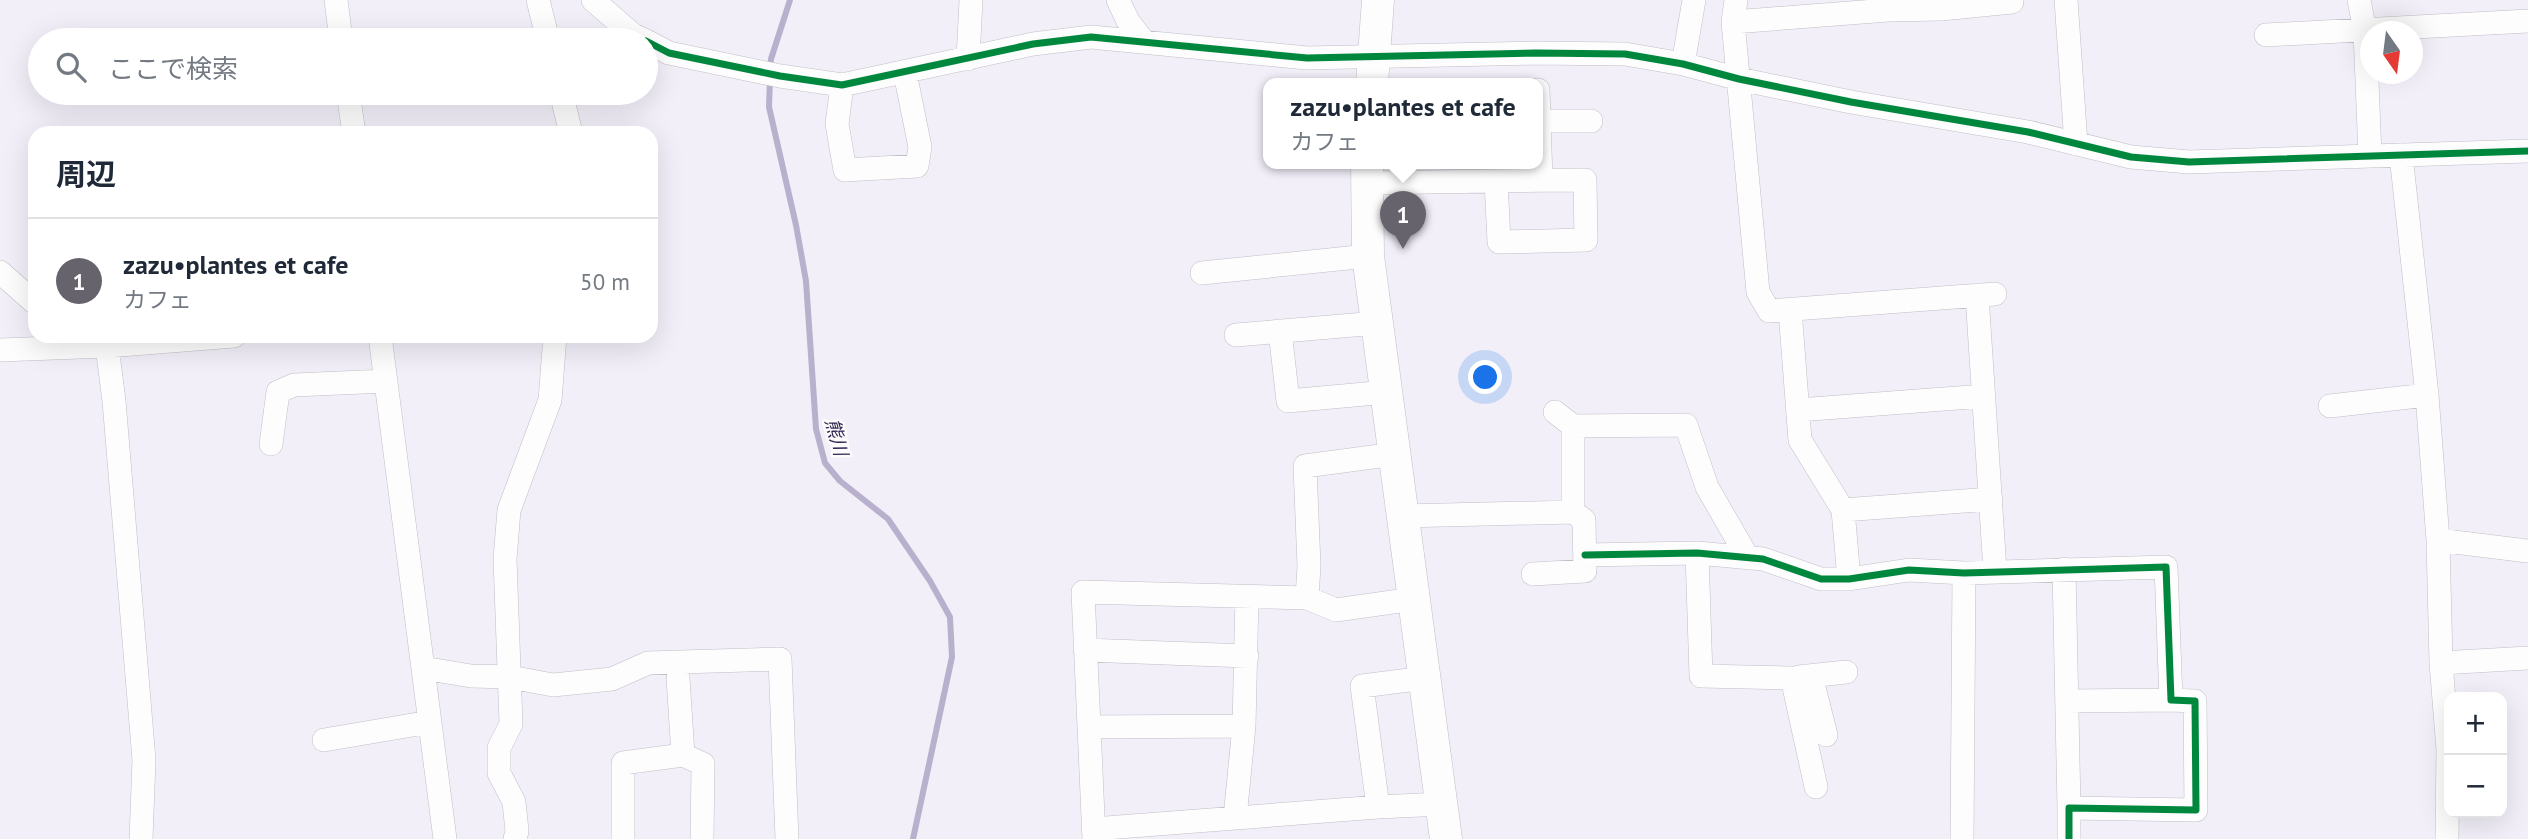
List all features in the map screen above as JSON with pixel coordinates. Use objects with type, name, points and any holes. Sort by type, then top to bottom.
[{"type":"street","points":[[336,0],[340,28]]},
{"type":"street","points":[[538,0],[545,28]]},
{"type":"street","points":[[593,0],[625,28]]},
{"type":"street","points":[[1118,0],[1128,21],[1144,42]]},
{"type":"street","points":[[1373,70],[1378,0]]},
{"type":"street","points":[[1683,64],[1694,0]]},
{"type":"street","points":[[2066,0],[2076,144]]},
{"type":"street","points":[[2359,0],[2363,21]]},
{"type":"street","points":[[965,1],[968,59]]},
{"type":"street","points":[[1994,571],[1984,396],[1986,294],[1769,311],[1758,292],[1735,11],[1941,9],[2012,2]]},
{"type":"street","points":[[2423,27],[2528,21]]},
{"type":"street","points":[[2266,35],[2360,31]]},
{"type":"street","points":[[658,48],[669,53],[842,85],[1033,44],[1091,37],[1307,58],[1373,70],[1536,53],[1625,54],[1683,64],[1739,79],[1851,102],[2028,132],[2131,157],[2189,162],[2528,151]]},
{"type":"street","points":[[1536,53],[1538,78]]},
{"type":"street","points":[[842,85],[837,124],[845,170],[917,166],[920,146],[905,73]]},
{"type":"street","points":[[2367,84],[2370,156]]},
{"type":"street","points":[[350,105],[353,126]]},
{"type":"street","points":[[564,105],[569,126]]},
{"type":"street","points":[[1543,121],[1591,121]]},
{"type":"street","points":[[2401,155],[2427,395],[2438,540],[2441,663],[2448,749],[2446,839]]},
{"type":"street","points":[[1540,169],[1541,180]]},
{"type":"street","points":[[1446,839],[1368,256],[1367,173],[1496,181],[1585,180],[1586,240],[1499,242],[1496,181]]},
{"type":"street","points":[[1202,274],[1368,256]]},
{"type":"street","points":[[0,272],[28,297]]},
{"type":"street","points":[[1790,310],[1800,439],[1843,510],[1849,579]]},
{"type":"street","points":[[1236,335],[1377,323]]},
{"type":"street","points":[[1280,331],[1287,401],[1387,392]]},
{"type":"street","points":[[0,350],[46,343]]},
{"type":"street","points":[[78,343],[107,346],[145,343]]},
{"type":"street","points":[[381,343],[445,839]]},
{"type":"street","points":[[515,839],[517,831],[514,802],[499,773],[499,748],[511,724],[505,559],[509,510],[550,400],[554,343]]},
{"type":"street","points":[[107,346],[144,760],[141,839]]},
{"type":"street","points":[[271,444],[278,392],[294,385],[386,381]]},
{"type":"street","points":[[2330,406],[2427,395]]},
{"type":"street","points":[[1798,410],[1984,396]]},
{"type":"street","points":[[1573,512],[1564,419],[1686,425],[1707,487],[1748,558]]},
{"type":"street","points":[[1307,598],[1309,566],[1305,466],[1395,454]]},
{"type":"street","points":[[1843,510],[1991,499]]},
{"type":"street","points":[[1403,516],[1573,512],[1584,520],[1585,571],[1533,574]]},
{"type":"street","points":[[2438,540],[2528,551]]},
{"type":"street","points":[[1585,555],[1697,553],[1763,559],[1821,579],[1849,579],[1909,570],[1964,573],[2166,567],[2171,700]]},
{"type":"street","points":[[1697,553],[1701,676],[1802,677],[1846,672]]},
{"type":"street","points":[[2064,569],[2069,839]]},
{"type":"street","points":[[1962,839],[1964,573]]},
{"type":"street","points":[[1414,599],[1336,610],[1307,598],[1083,592],[1094,834],[1235,818],[1442,804]]},
{"type":"street","points":[[1235,818],[1244,726],[1247,597]]},
{"type":"street","points":[[1086,650],[1247,656]]},
{"type":"street","points":[[2441,663],[2528,658]]},
{"type":"street","points":[[423,668],[471,676],[510,677],[552,685],[612,679],[648,663],[780,659],[787,839]]},
{"type":"street","points":[[1802,677],[1826,735]]},
{"type":"street","points":[[1802,677],[1816,787]]},
{"type":"street","points":[[678,678],[683,755]]},
{"type":"street","points":[[1378,807],[1362,686],[1425,678]]},
{"type":"street","points":[[2067,701],[2195,701],[2196,810],[2069,808]]},
{"type":"street","points":[[324,740],[430,722]]},
{"type":"street","points":[[1089,727],[1244,726]]},
{"type":"street","points":[[623,839],[623,763],[683,755],[703,764],[702,839]]},
{"type":"waterway","name":"熊川","points":[[770,68],[790,0]]},
{"type":"waterway","name":"熊川","points":[[770,79],[769,107],[806,281],[816,429],[825,463],[840,481],[888,519],[930,581],[950,617],[952,657],[913,839]]},
{"type":"cycle path","points":[[658,47],[669,53],[780,76],[842,85],[1033,44],[1091,37],[1307,58],[1536,53],[1625,54],[1683,64],[1739,79],[1851,102],[2028,132],[2131,157],[2189,162],[2528,151]]},
{"type":"cycle path","points":[[1585,555],[1697,553],[1763,559],[1821,579],[1849,579],[1909,570],[1964,573],[2166,567],[2171,700],[2195,701],[2196,810],[2069,808],[2069,839]]},
{"type":"place","name":"zazu•plantes et cafe","points":[[1403,249]]}]
